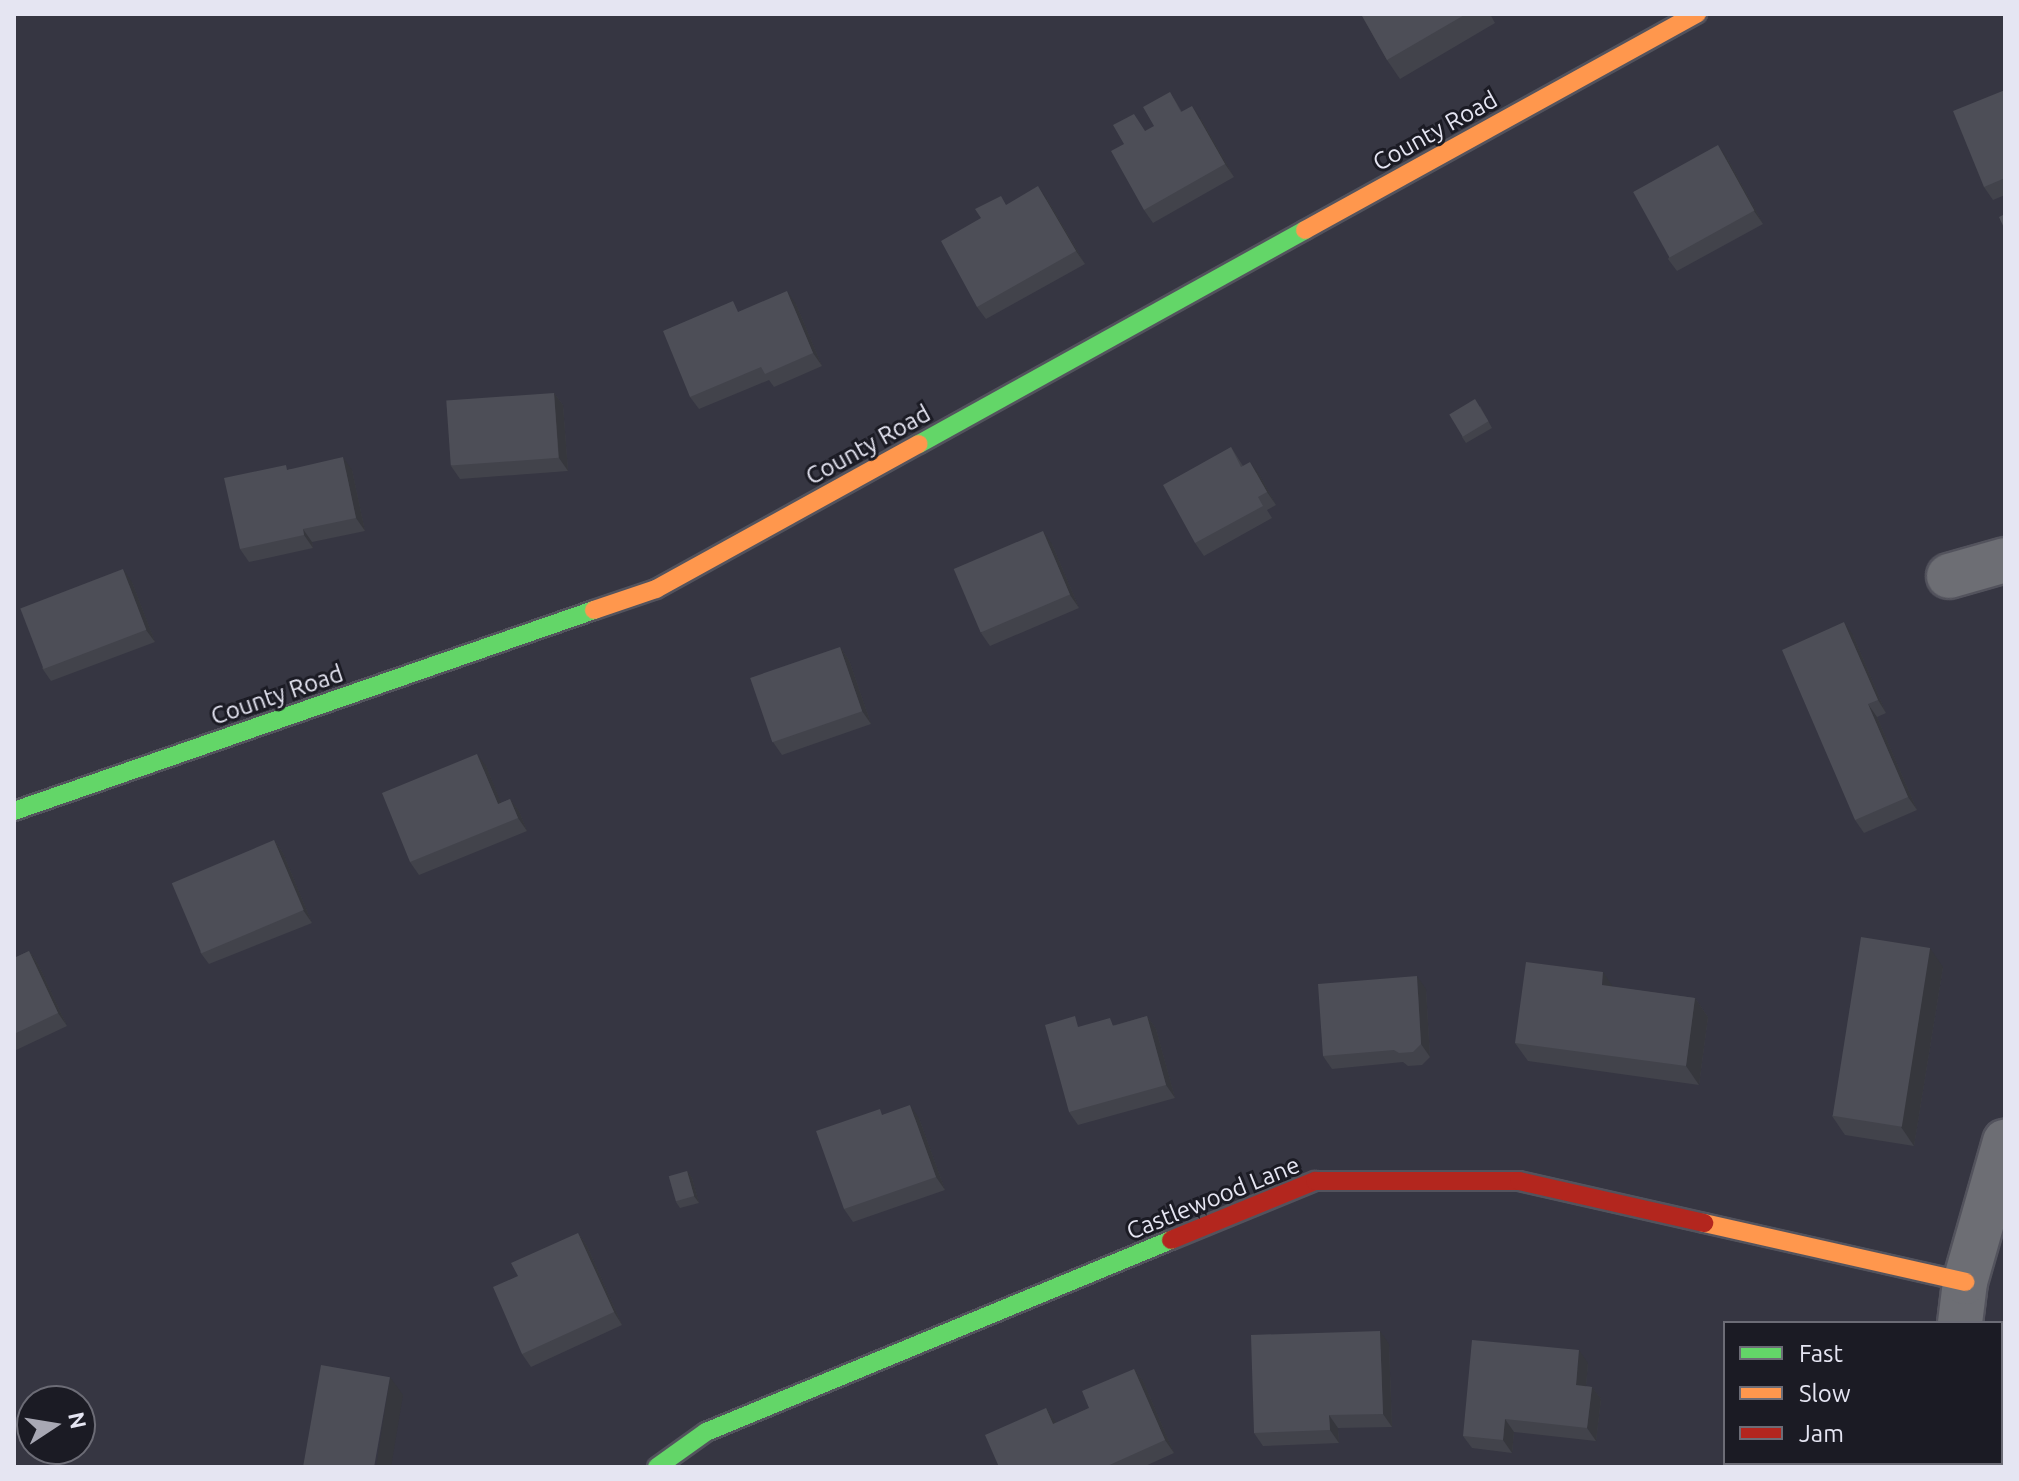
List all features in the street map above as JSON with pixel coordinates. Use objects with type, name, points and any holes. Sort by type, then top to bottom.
[{"type":"street","name":"County Road","points":[[14,811],[656,589],[1697,14]]},
{"type":"street","points":[[1949,576],[2005,560]]},
{"type":"street","points":[[1963,1303],[2005,1142]]},
{"type":"street","name":"Castlewood Lane","points":[[657,1467],[706,1432],[1315,1181],[1519,1181],[1963,1303]]},
{"type":"building","points":[[1361,14],[1466,14],[1387,60]]},
{"type":"building","points":[[2005,90],[2005,178],[1984,187],[1953,111]]},
{"type":"building","points":[[1170,92],[1181,112],[1192,106],[1225,164],[1144,210],[1111,151],[1124,144],[1113,125],[1134,114],[1145,131],[1154,126],[1143,107]]},
{"type":"building","points":[[1718,145],[1754,211],[1670,258],[1633,192]]},
{"type":"building","points":[[1038,186],[1076,251],[977,307],[941,241],[981,218],[975,209],[1001,196],[1006,205]]},
{"type":"building","points":[[2005,214],[2005,230],[1999,217]]},
{"type":"building","points":[[787,291],[813,353],[765,374],[761,367],[690,397],[663,331],[733,301],[738,312]]},
{"type":"building","points":[[554,393],[559,458],[451,465],[446,401]]},
{"type":"building","points":[[1475,399],[1488,421],[1463,437],[1449,414]]},
{"type":"building","points":[[1231,447],[1241,467],[1250,462],[1267,492],[1258,497],[1263,506],[1195,543],[1163,485]]},
{"type":"building","points":[[343,457],[356,518],[303,529],[304,535],[240,549],[224,478],[286,465],[287,470]]},
{"type":"building","points":[[1043,531],[1070,595],[981,632],[954,569]]},
{"type":"building","points":[[123,569],[146,630],[44,669],[20,608]]},
{"type":"building","points":[[1844,622],[1878,700],[1868,704],[1908,797],[1855,820],[1782,650]]},
{"type":"building","points":[[840,647],[862,711],[772,742],[750,678]]},
{"type":"building","points":[[477,754],[498,804],[510,799],[518,818],[410,862],[382,793]]},
{"type":"building","points":[[274,840],[304,910],[202,953],[172,883]]},
{"type":"building","points":[[1861,937],[1930,948],[1902,1127],[1833,1116]]},
{"type":"building","points":[[29,951],[58,1013],[14,1034],[14,958]]},
{"type":"building","points":[[1526,962],[1603,972],[1602,985],[1695,998],[1686,1066],[1515,1043]]},
{"type":"building","points":[[1417,976],[1421,1044],[1413,1052],[1399,1053],[1394,1050],[1323,1056],[1318,984]]},
{"type":"building","points":[[1075,1016],[1078,1027],[1110,1018],[1113,1026],[1147,1016],[1166,1085],[1069,1112],[1045,1025]]},
{"type":"building","points":[[910,1105],[936,1177],[844,1209],[816,1131],[880,1109],[882,1115]]},
{"type":"building","points":[[687,1171],[694,1196],[676,1201],[669,1176]]},
{"type":"building","points":[[578,1233],[614,1312],[522,1354],[493,1287],[518,1276],[511,1263]]},
{"type":"building","points":[[1380,1331],[1383,1414],[1329,1415],[1330,1430],[1254,1433],[1251,1335]]},
{"type":"building","points":[[1472,1340],[1579,1350],[1576,1385],[1592,1387],[1587,1428],[1505,1419],[1503,1440],[1463,1436]]},
{"type":"building","points":[[321,1365],[390,1377],[374,1467],[303,1466]]},
{"type":"building","points":[[1134,1369],[1165,1440],[1105,1467],[999,1467],[985,1435],[1046,1408],[1053,1424],[1089,1408],[1082,1391]]},
{"type":"building","points":[[1792,1466],[1792,1467],[1718,1467]]},
{"type":"traffic: fast","points":[[919,444],[1305,230]]},
{"type":"traffic: fast","points":[[14,811],[594,610]]},
{"type":"traffic: fast","points":[[657,1467],[706,1432],[1171,1240]]},
{"type":"traffic: slow","points":[[1305,230],[1697,14]]},
{"type":"traffic: slow","points":[[594,610],[656,589],[919,444]]},
{"type":"traffic: slow","points":[[1704,1223],[1965,1282]]},
{"type":"traffic: jam","points":[[1171,1240],[1315,1181],[1519,1181],[1704,1223]]}]
